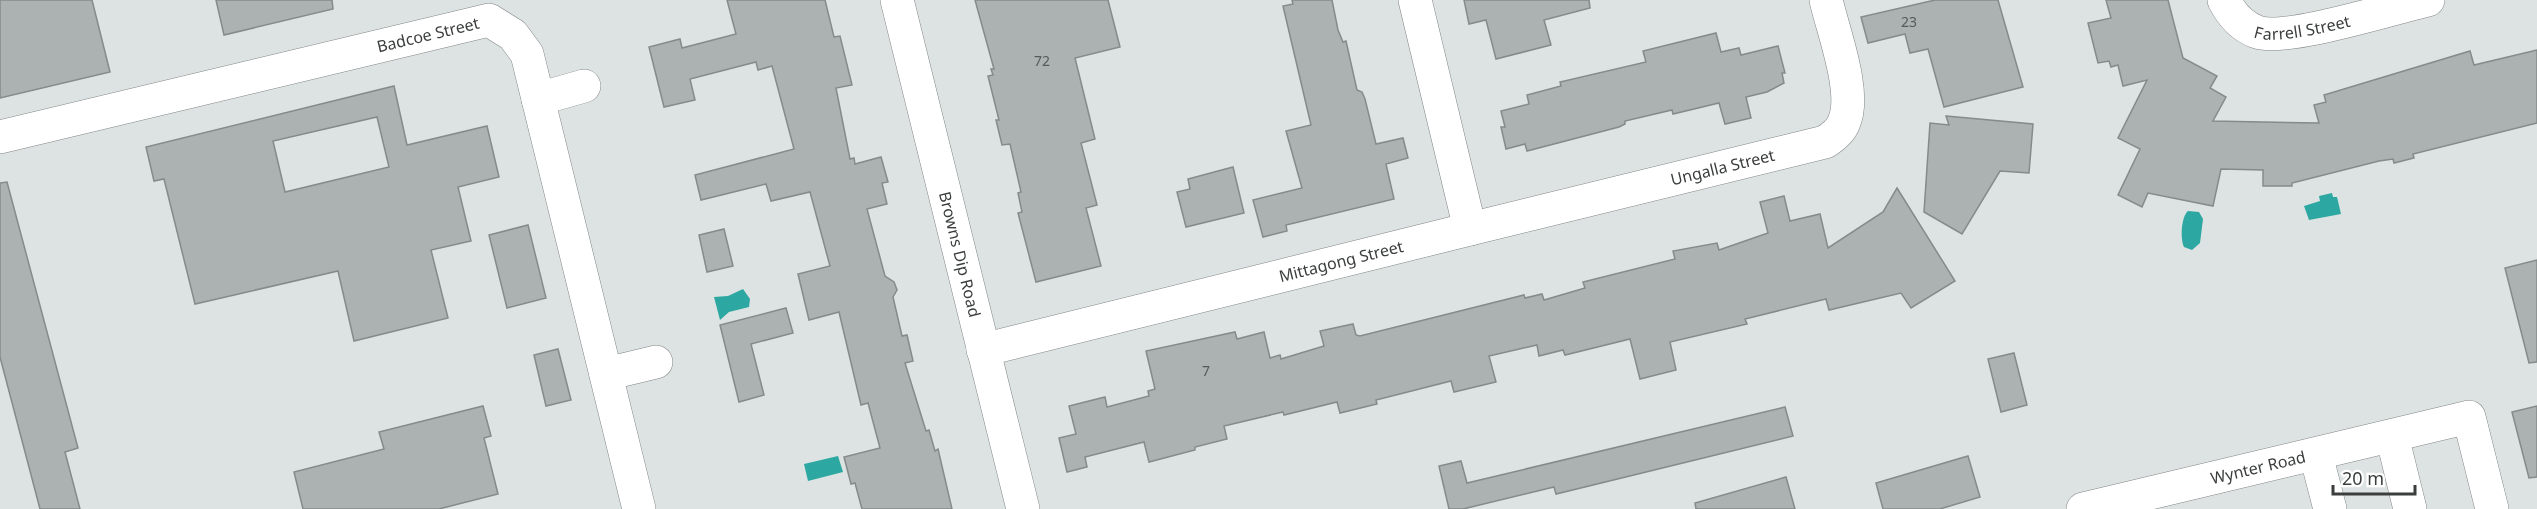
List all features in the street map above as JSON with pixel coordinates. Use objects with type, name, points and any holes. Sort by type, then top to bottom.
[{"type":"street","name":"Browns Dip Road","points":[[897,0],[1023,509]]},
{"type":"street","points":[[1415,0],[1470,229]]},
{"type":"street","name":"Ungalla Street","points":[[1470,229],[1825,142],[1844,123],[1848,105],[1846,82],[1826,0]]},
{"type":"street","name":"Farrell Street","points":[[2224,0],[2233,15],[2247,27],[2277,35],[2428,0]]},
{"type":"street","name":"Badcoe Street","points":[[0,136],[489,20],[513,34],[527,54],[639,509]]},
{"type":"street","points":[[538,99],[584,86]]},
{"type":"street","name":"Mittagong Street","points":[[983,350],[1470,229]]},
{"type":"street","points":[[606,374],[656,362]]},
{"type":"street","name":"Wynter Road","points":[[2083,509],[2469,417],[2492,509]]},
{"type":"street","points":[[2392,436],[2410,509]]},
{"type":"street","points":[[2316,455],[2330,509]]},
{"type":"water","points":[[2332,193],[2333,197],[2337,197],[2341,214],[2309,220],[2304,206],[2320,201],[2319,196]]},
{"type":"water","points":[[2188,211],[2199,212],[2203,219],[2200,243],[2192,250],[2184,247],[2182,239],[2183,223]]},
{"type":"water","points":[[743,289],[750,299],[749,307],[729,312],[720,320],[714,297],[728,296]]},
{"type":"water","points":[[838,456],[843,472],[808,481],[804,464]]},
{"type":"building","points":[[0,0],[92,0],[110,72],[0,98]]},
{"type":"building","points":[[216,0],[332,0],[333,9],[224,35]]},
{"type":"building","points":[[727,0],[825,0],[834,37],[840,36],[852,85],[836,88],[850,159],[854,158],[855,164],[881,157],[888,182],[882,183],[887,204],[867,209],[885,276],[894,282],[897,290],[893,297],[902,336],[907,335],[913,361],[905,363],[926,431],[929,430],[935,451],[938,449],[952,509],[862,509],[855,483],[851,484],[844,457],[880,448],[868,403],[861,405],[839,312],[809,320],[798,274],[830,266],[810,192],[771,201],[766,184],[701,200],[695,175],[794,149],[772,66],[758,70],[756,62],[690,79],[695,100],[664,107],[649,47],[680,39],[682,48],[736,34]]},
{"type":"building","points":[[975,0],[1108,0],[1120,47],[1075,58],[1095,139],[1081,143],[1097,205],[1086,208],[1101,266],[1036,282],[1018,213],[1022,212],[1018,193],[1021,192],[1010,144],[1002,145],[996,120],[999,120],[988,76],[993,75],[991,69],[994,69]]},
{"type":"building","points":[[1292,0],[1332,0],[1338,30],[1343,42],[1346,41],[1357,90],[1362,92],[1365,99],[1376,144],[1403,138],[1408,158],[1386,164],[1394,199],[1286,225],[1287,231],[1263,237],[1253,200],[1302,188],[1286,131],[1311,125],[1283,6],[1293,4]]},
{"type":"building","points":[[1464,0],[1589,0],[1590,8],[1544,20],[1551,45],[1496,59],[1486,20],[1469,24]]},
{"type":"building","points":[[1935,0],[1998,0],[2023,87],[1944,107],[1928,49],[1910,53],[1905,34],[1868,43],[1861,17]]},
{"type":"building","points":[[2106,0],[2168,0],[2183,58],[2217,76],[2210,88],[2226,97],[2213,121],[2319,123],[2314,105],[2326,102],[2324,95],[2470,51],[2474,65],[2537,50],[2537,123],[2413,154],[2414,158],[2394,163],[2393,159],[2379,161],[2292,183],[2292,186],[2263,186],[2263,170],[2221,169],[2213,206],[2148,193],[2142,207],[2118,195],[2140,149],[2118,138],[2147,80],[2123,86],[2118,65],[2111,67],[2109,61],[2098,63],[2088,23],[2111,18]]},
{"type":"building","points":[[1716,33],[1721,52],[1739,48],[1741,55],[1778,46],[1785,73],[1782,73],[1784,83],[1767,92],[1746,97],[1751,118],[1725,124],[1719,103],[1673,114],[1672,110],[1625,121],[1625,124],[1619,127],[1527,151],[1525,144],[1506,149],[1501,127],[1505,127],[1501,111],[1529,104],[1527,95],[1561,86],[1560,82],[1646,62],[1643,51]]},
{"type":"building","points":[[394,86],[407,145],[487,126],[499,177],[458,187],[471,241],[431,250],[448,318],[354,341],[338,271],[195,304],[164,179],[154,181],[146,147]],"holes":[[[377,117],[389,167],[285,192],[273,141]]]},
{"type":"building","points":[[1946,116],[2033,124],[2029,173],[2000,171],[1962,234],[1924,212],[1930,123],[1949,125]]},
{"type":"building","points":[[1233,167],[1244,213],[1186,227],[1177,192],[1190,189],[1188,179]]},
{"type":"building","points":[[7,182],[78,448],[65,452],[80,509],[40,509],[0,357],[0,183]]},
{"type":"building","points":[[1897,188],[1955,281],[1911,308],[1901,293],[1829,310],[1826,299],[1745,319],[1747,324],[1670,342],[1676,370],[1640,379],[1630,339],[1565,355],[1563,350],[1539,356],[1537,345],[1489,356],[1496,382],[1454,392],[1451,381],[1376,400],[1377,404],[1340,413],[1337,402],[1284,415],[1283,412],[1224,426],[1227,439],[1195,447],[1195,450],[1149,462],[1144,442],[1085,457],[1087,467],[1067,472],[1059,438],[1076,434],[1069,406],[1105,397],[1107,407],[1149,396],[1148,391],[1155,389],[1146,351],[1235,332],[1237,339],[1264,332],[1270,358],[1280,355],[1281,359],[1324,346],[1320,331],[1353,324],[1356,335],[1360,336],[1524,295],[1525,298],[1542,294],[1544,300],[1585,288],[1583,282],[1675,259],[1673,251],[1717,243],[1719,250],[1768,233],[1760,202],[1784,196],[1790,221],[1820,214],[1828,248],[1883,212]]},
{"type":"building","points":[[528,225],[546,298],[507,308],[489,235]]},
{"type":"building","points":[[724,229],[733,266],[707,272],[699,235]]},
{"type":"building","points":[[2537,260],[2537,362],[2529,363],[2505,268]]},
{"type":"building","points":[[786,308],[793,333],[751,344],[764,395],[739,402],[720,325]]},
{"type":"building","points":[[558,349],[571,400],[546,406],[534,355]]},
{"type":"building","points":[[2014,353],[2027,405],[2001,412],[1988,359]]},
{"type":"building","points":[[483,406],[491,436],[484,438],[498,494],[439,509],[303,509],[294,472],[384,449],[379,432]]},
{"type":"building","points":[[2537,406],[2537,477],[2529,478],[2512,412]]},
{"type":"building","points":[[1785,407],[1793,436],[1556,494],[1554,487],[1463,509],[1449,509],[1439,466],[1461,461],[1467,483]]},
{"type":"building","points":[[1968,456],[1980,497],[1940,509],[1883,509],[1876,483]]},
{"type":"building","points":[[1786,477],[1795,509],[1696,509],[1695,503]]}]
